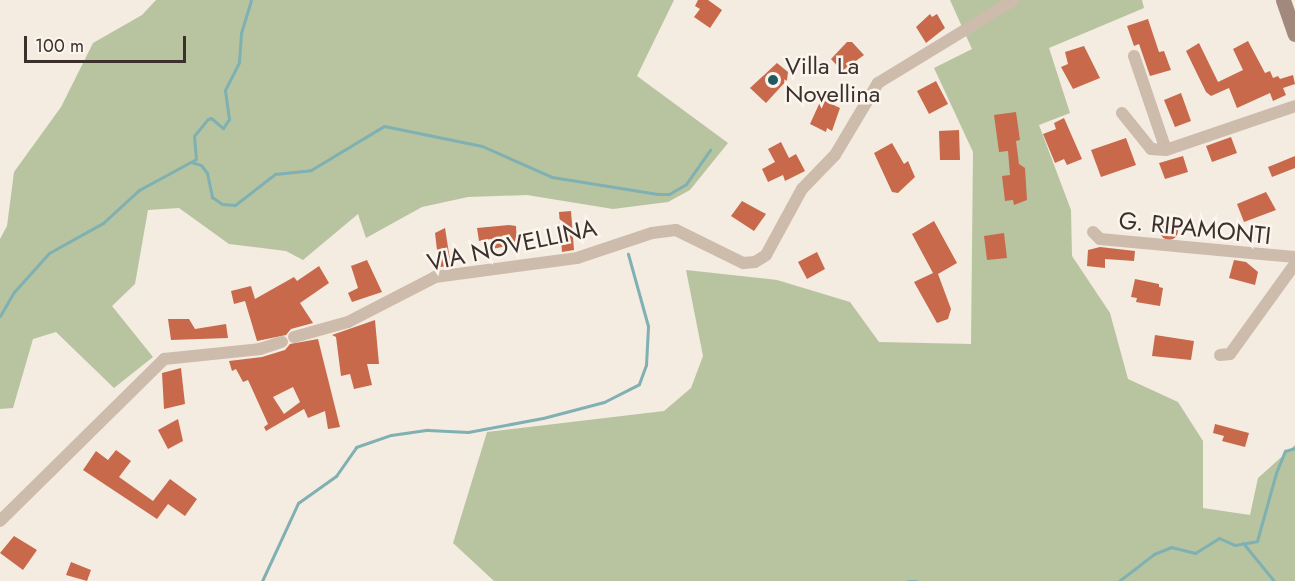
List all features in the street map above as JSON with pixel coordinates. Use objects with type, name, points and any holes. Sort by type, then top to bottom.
[{"type":"main road","points":[[1283,0],[1295,34]]},
{"type":"street","name":"VIA NOVELLINA","points":[[294,336],[348,321],[435,277],[577,258],[652,233],[676,230],[743,263],[754,262],[766,255],[802,189],[835,155],[878,83],[1014,0]]},
{"type":"street","points":[[1134,56],[1166,150]]},
{"type":"street","points":[[1122,114],[1151,149],[1166,150],[1295,106]]},
{"type":"street","name":"G. RIPAMONTI","points":[[1093,232],[1100,238],[1295,257]]},
{"type":"street","name":"G. RIPAMONTI","points":[[1220,355],[1230,354],[1295,264]]},
{"type":"street","points":[[0,521],[164,359],[260,349],[282,342]]},
{"type":"green space","points":[[156,0],[674,0],[637,76],[728,143],[690,190],[668,202],[613,209],[527,195],[468,197],[422,207],[366,238],[358,214],[303,260],[286,251],[229,244],[179,208],[148,210],[135,284],[112,306],[153,357],[114,388],[56,332],[33,339],[13,408],[0,409],[0,239],[7,226],[14,172],[61,107],[93,43],[142,15]]},
{"type":"green space","points":[[950,0],[1142,0],[1144,8],[1049,48],[1070,113],[1039,125],[1071,210],[1072,256],[1110,313],[1128,379],[1178,402],[1203,441],[1203,508],[1250,515],[1258,478],[1295,445],[1295,581],[494,581],[453,543],[487,432],[664,411],[691,388],[703,356],[686,270],[777,280],[850,302],[879,342],[971,344],[973,152],[934,68],[972,49]]},
{"type":"building","points":[[698,0],[708,0],[722,10],[710,28],[694,17],[700,9],[695,6]]},
{"type":"building","points":[[930,14],[932,17],[937,14],[945,28],[926,43],[916,27]]},
{"type":"building","points":[[1148,19],[1159,52],[1164,51],[1171,70],[1150,76],[1139,44],[1134,46],[1127,26]]},
{"type":"building","points":[[1248,41],[1265,73],[1270,71],[1273,78],[1278,76],[1280,79],[1293,75],[1295,84],[1283,88],[1286,95],[1273,101],[1270,93],[1237,108],[1229,88],[1211,96],[1206,92],[1186,51],[1199,43],[1218,82],[1243,70],[1233,49]]},
{"type":"building","points":[[847,42],[852,42],[864,55],[842,71],[831,59]]},
{"type":"building","points":[[1084,46],[1100,78],[1073,89],[1061,67],[1068,64],[1065,52]]},
{"type":"building","name":"Villa La Novellina","points":[[777,63],[788,72],[787,80],[766,103],[750,88]]},
{"type":"building","points":[[936,81],[948,104],[929,114],[917,91]]},
{"type":"building","points":[[1181,93],[1191,121],[1175,127],[1164,100]]},
{"type":"building","points":[[825,101],[840,108],[832,131],[827,128],[826,132],[810,124],[820,102]]},
{"type":"building","points":[[1016,112],[1020,140],[1016,141],[1019,164],[1025,168],[1027,200],[1014,205],[1013,200],[1005,201],[1002,176],[1010,175],[1008,151],[999,152],[994,115]]},
{"type":"building","points":[[1064,118],[1082,159],[1067,165],[1064,159],[1055,163],[1043,134],[1056,129],[1054,123]]},
{"type":"building","points":[[959,130],[960,160],[940,160],[939,131]]},
{"type":"building","points":[[1231,137],[1237,153],[1212,162],[1206,146]]},
{"type":"building","points":[[1126,138],[1136,165],[1101,177],[1091,150]]},
{"type":"building","points":[[781,142],[789,158],[796,154],[805,171],[785,181],[783,175],[768,182],[762,169],[775,162],[768,149]]},
{"type":"building","points":[[892,143],[904,164],[908,161],[915,177],[898,193],[892,192],[874,153]]},
{"type":"building","points":[[1183,156],[1188,172],[1165,179],[1159,163]]},
{"type":"building","points":[[1295,156],[1295,168],[1272,177],[1268,167]]},
{"type":"building","points":[[1266,192],[1276,210],[1244,222],[1237,204]]},
{"type":"building","points":[[742,201],[766,214],[754,231],[731,216]]},
{"type":"building","points":[[571,211],[574,250],[562,252],[559,212]]},
{"type":"building","points":[[934,221],[957,263],[938,274],[951,309],[948,319],[937,323],[914,282],[933,273],[912,234]]},
{"type":"building","points":[[1169,222],[1175,225],[1178,231],[1175,237],[1169,240],[1163,237],[1160,231],[1163,225]]},
{"type":"building","points":[[516,226],[517,244],[492,249],[491,239],[479,241],[477,228]]},
{"type":"building","points":[[445,228],[451,266],[439,267],[435,233]]},
{"type":"building","points":[[1004,233],[1007,258],[987,260],[984,236]]},
{"type":"building","points":[[1100,247],[1135,251],[1134,261],[1105,259],[1105,268],[1087,266],[1088,250]]},
{"type":"building","points":[[817,252],[825,269],[807,279],[798,262]]},
{"type":"building","points":[[367,260],[382,292],[352,302],[348,293],[358,288],[351,266]]},
{"type":"building","points":[[1234,260],[1246,262],[1258,272],[1255,285],[1229,278]]},
{"type":"building","points":[[319,266],[329,283],[300,303],[313,323],[291,329],[286,335],[257,341],[245,301],[234,304],[231,291],[251,286],[255,299],[294,277],[297,281]]},
{"type":"building","points":[[1135,279],[1159,284],[1159,287],[1163,288],[1160,306],[1136,302],[1137,298],[1131,297]]},
{"type":"building","points":[[168,319],[189,319],[195,329],[226,324],[228,338],[171,340]]},
{"type":"building","points":[[375,320],[379,364],[367,364],[372,385],[354,389],[350,374],[341,376],[336,337],[332,335]]},
{"type":"building","points":[[1155,335],[1194,341],[1191,360],[1152,356]]},
{"type":"building","points":[[318,339],[340,427],[328,429],[325,411],[308,418],[304,409],[266,431],[264,427],[268,424],[248,380],[243,382],[236,369],[232,371],[229,361],[262,357],[285,350],[290,344]],"holes":[[[293,387],[300,402],[284,414],[273,397]]]},
{"type":"building","points":[[181,368],[185,404],[164,409],[162,373]]},
{"type":"building","points":[[178,419],[183,441],[168,449],[158,430]]},
{"type":"building","points":[[1215,424],[1249,433],[1245,447],[1222,441],[1224,436],[1213,433]]},
{"type":"building","points":[[116,450],[131,461],[119,477],[153,501],[170,479],[197,499],[185,516],[168,504],[157,519],[83,470],[96,451],[108,460]]},
{"type":"building","points":[[14,536],[37,550],[23,570],[0,553]]},
{"type":"building","points":[[71,562],[91,570],[87,581],[66,575]]},
{"type":"waterway","points":[[0,316],[14,292],[49,253],[103,223],[139,190],[196,159],[194,136],[208,119],[211,118],[223,128],[229,119],[225,90],[239,62],[241,33],[251,0]]},
{"type":"waterway","points":[[191,162],[201,165],[207,173],[212,197],[222,204],[235,205],[275,174],[311,170],[384,126],[482,146],[552,177],[658,194],[669,194],[686,184],[710,150]]},
{"type":"waterway","points":[[262,581],[298,503],[336,476],[356,447],[391,435],[428,430],[468,432],[543,418],[604,402],[639,384],[646,365],[648,326],[628,254]]},
{"type":"waterway","points":[[1119,581],[1154,554],[1171,547],[1195,553],[1219,538],[1235,545],[1257,541],[1276,473],[1285,451],[1295,448]]},
{"type":"waterway","points":[[1243,543],[1274,581]]},
{"type":"waterway","points":[[908,581],[916,581]]},
{"type":"place","name":"Villa La Novellina","points":[[773,80]]}]
